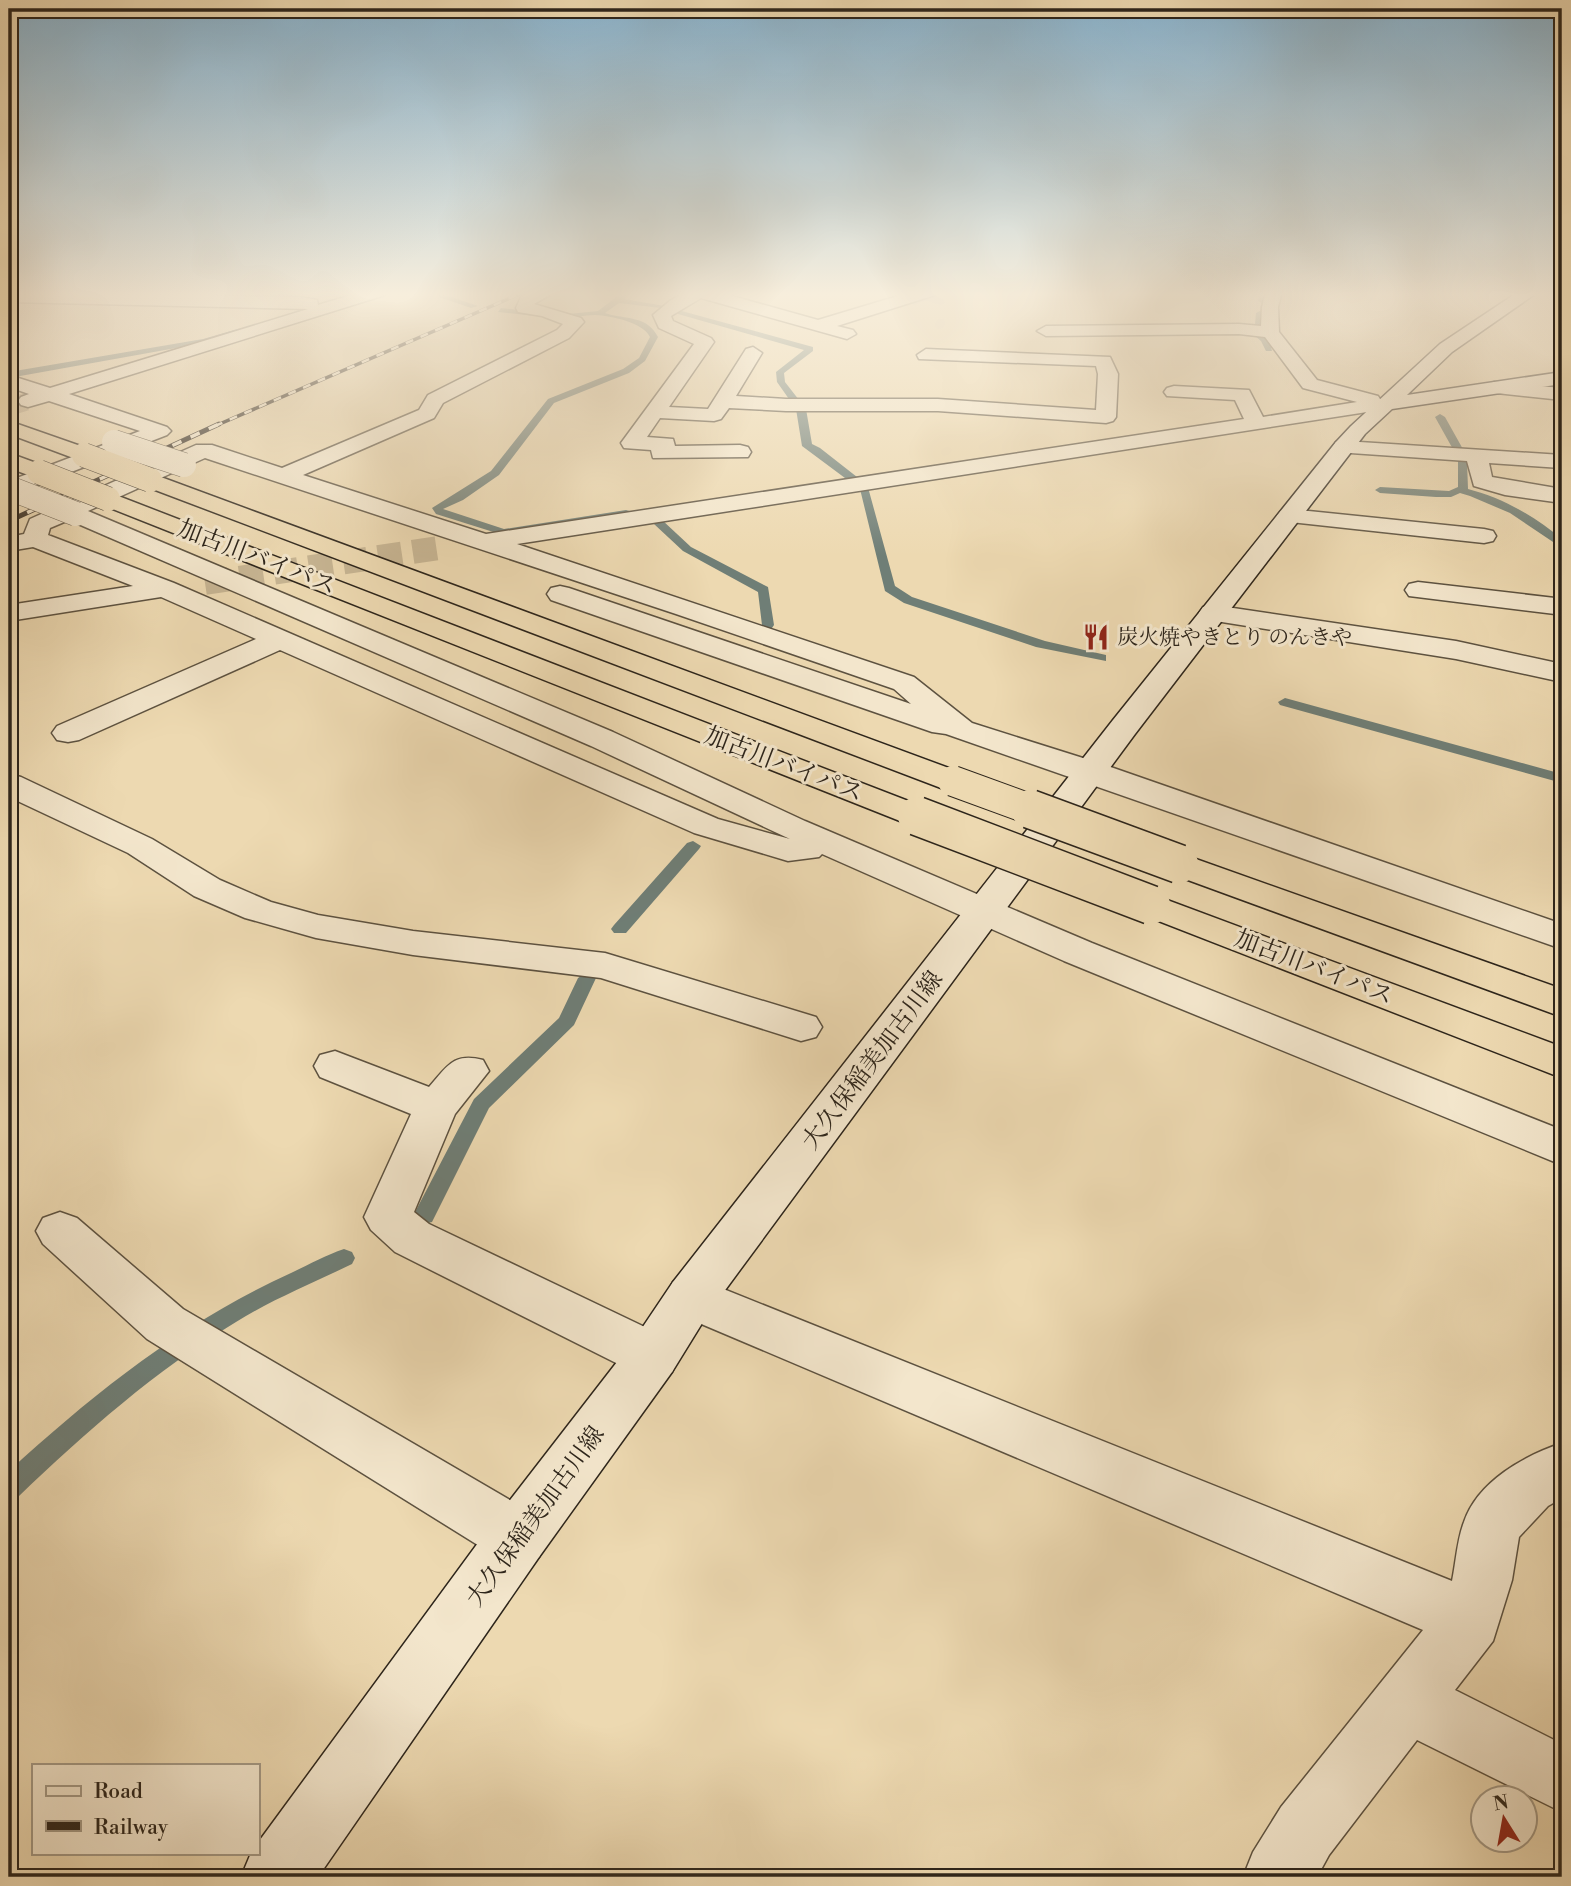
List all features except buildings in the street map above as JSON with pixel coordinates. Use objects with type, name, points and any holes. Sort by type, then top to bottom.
[{"type":"highway","name":"加古川バイパス","points":[[9,426],[953,780],[1562,1004]]},
{"type":"highway","name":"加古川バイパス","points":[[9,460],[917,816],[1562,1063]]},
{"type":"street","points":[[33,403],[102,380]]},
{"type":"street","points":[[282,476],[426,414],[435,399],[473,380]]},
{"type":"street","points":[[677,380],[654,412],[631,430],[632,443],[665,444],[661,453],[740,452]]},
{"type":"street","points":[[654,412],[714,415],[721,401],[739,380]]},
{"type":"street","points":[[721,401],[786,405],[938,405],[1106,417],[1108,380]]},
{"type":"street","points":[[1307,380],[1310,384],[1386,404]]},
{"type":"street","name":"大久保稲美加古川線","points":[[276,1877],[518,1537],[653,1356],[691,1297],[1090,771],[1344,447],[1412,380]]},
{"type":"street","points":[[91,433],[184,465],[484,556],[860,484],[1548,380]]},
{"type":"street","points":[[9,381],[33,403],[160,431],[9,488]]},
{"type":"street","points":[[1494,388],[1562,394]]},
{"type":"street","points":[[1174,392],[1242,394],[1256,423]]},
{"type":"street","points":[[1344,447],[1561,461]]},
{"type":"street","points":[[484,556],[282,476],[204,450],[39,524],[22,541],[165,589],[706,826],[788,850],[847,850]]},
{"type":"street","points":[[1477,457],[1482,481],[1560,503]]},
{"type":"street","points":[[9,488],[76,514],[602,739],[793,828],[1078,952],[1562,1149]]},
{"type":"street","points":[[1289,516],[1433,521],[1483,536]]},
{"type":"street","points":[[446,547],[686,608],[904,683],[961,730]]},
{"type":"street","points":[[9,613],[205,583]]},
{"type":"street","points":[[540,588],[896,710],[1090,771],[1562,937]]},
{"type":"street","points":[[1418,590],[1452,622],[1562,674]]},
{"type":"street","points":[[1213,613],[1452,622],[1555,606]]},
{"type":"street","points":[[68,733],[279,639]]},
{"type":"street","points":[[9,784],[140,846],[207,888],[258,910],[316,926],[413,943],[605,966],[801,1027]]},
{"type":"street","points":[[335,1066],[436,1107]]},
{"type":"street","points":[[468,1071],[436,1107],[388,1217],[412,1238],[653,1356]]},
{"type":"street","points":[[60,1231],[165,1324],[518,1537]]},
{"type":"street","points":[[691,1297],[1471,1619]]},
{"type":"street","points":[[1278,1877],[1305,1831],[1471,1619],[1482,1580],[1492,1524],[1528,1487],[1562,1469]]},
{"type":"street","points":[[1408,1700],[1562,1779]]},
{"type":"waterway","points":[[603,380],[551,401],[495,473],[459,498],[437,508],[440,512],[503,532],[626,513],[658,522],[687,549],[764,590],[768,625]]},
{"type":"waterway","points":[[781,380],[801,409],[807,446],[817,450],[853,479]]},
{"type":"waterway","points":[[1440,417],[1459,451]]},
{"type":"waterway","points":[[1459,490],[1463,488],[1462,461]]},
{"type":"waterway","points":[[1380,490],[1436,494],[1451,494],[1459,490]]},
{"type":"waterway","points":[[1459,490],[1488,498],[1514,510],[1562,545]]},
{"type":"waterway","points":[[864,491],[889,588],[908,600],[1041,644],[1101,658]]},
{"type":"waterway","points":[[1285,702],[1562,779]]},
{"type":"waterway","points":[[620,929],[693,846]]},
{"type":"waterway","points":[[424,1216],[481,1104],[567,1021],[587,978]]},
{"type":"waterway","points":[[9,1488],[87,1418],[141,1374],[198,1334],[242,1307],[344,1258]]},
{"type":"tunnel","points":[[9,407],[28,401]]},
{"type":"tunnel","points":[[205,583],[446,547]]},
{"type":"railway","points":[[215,426],[321,380]]},
{"type":"railway","points":[[9,521],[219,424]]},
{"type":"place","name":"炭火焼やきとり のんきや","points":[[1096,637]]}]
